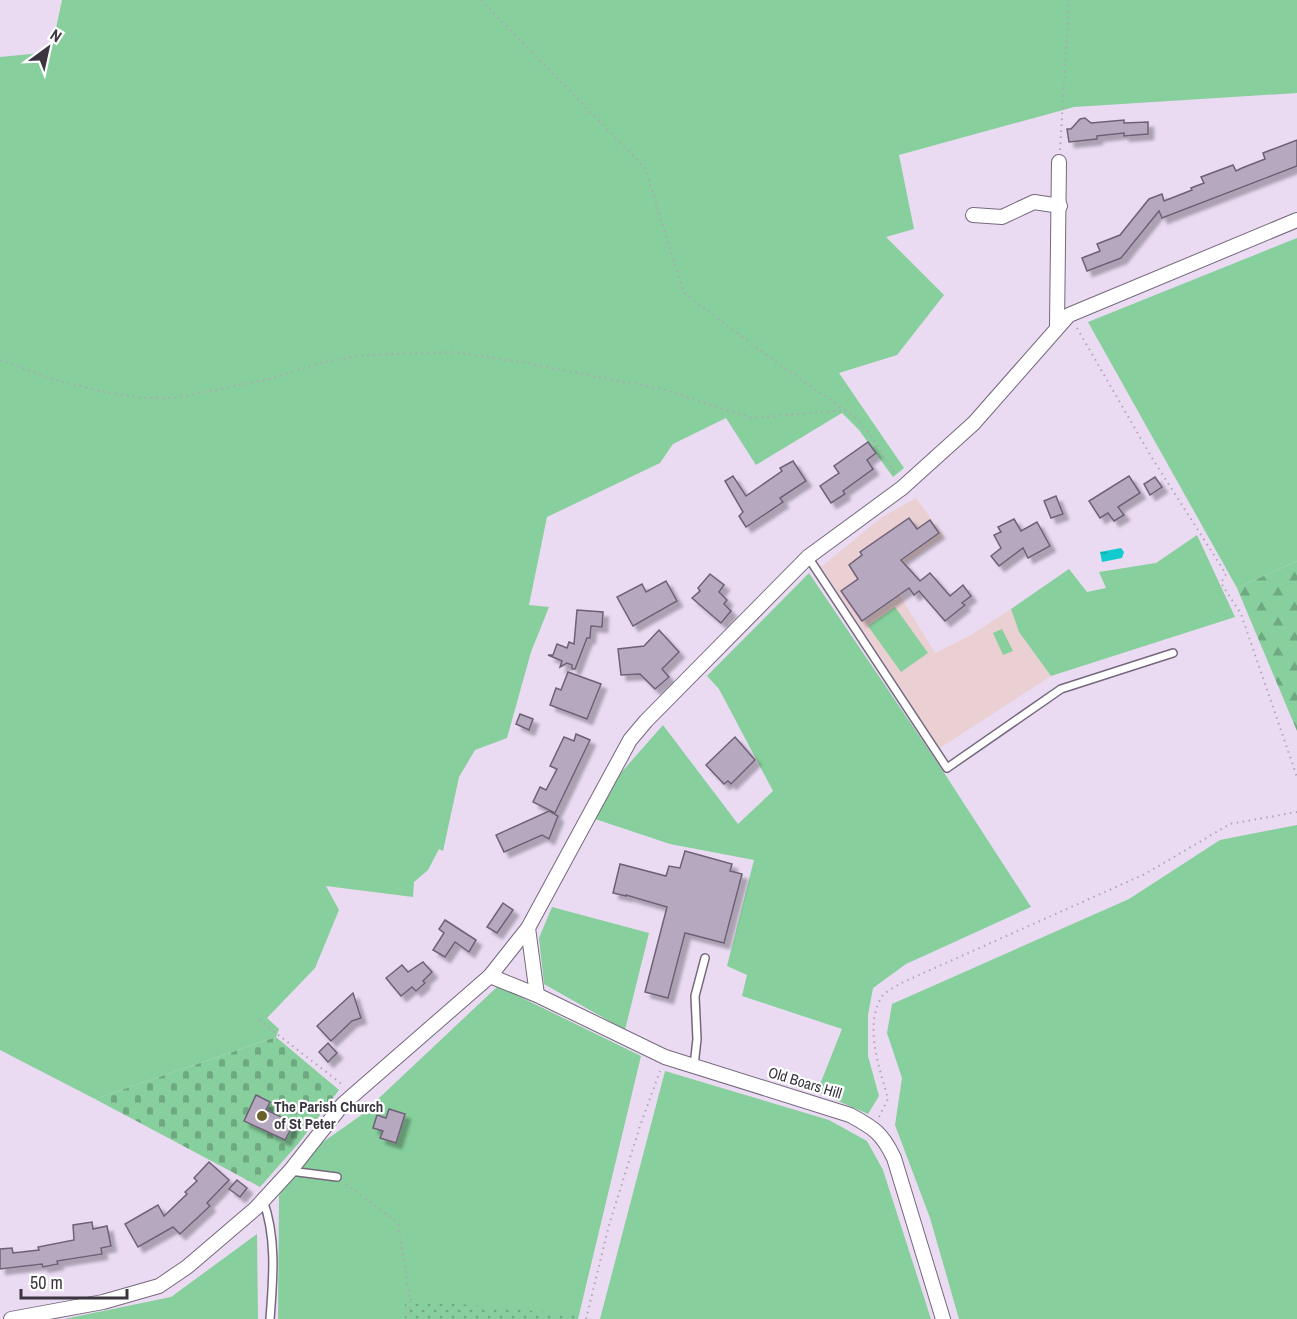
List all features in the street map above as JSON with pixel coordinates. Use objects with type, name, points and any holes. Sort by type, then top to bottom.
[{"type":"street","points":[[1057,326],[1059,162]]},
{"type":"street","points":[[973,215],[1002,217],[1034,202],[1060,206]]},
{"type":"street","points":[[11,1319],[103,1302],[159,1286],[187,1267],[263,1200],[290,1171],[343,1104],[490,976],[528,928],[630,740],[709,655],[808,557],[902,488],[974,423],[1069,315],[1297,220]]},
{"type":"street","points":[[528,928],[537,995]]},
{"type":"street","name":"Old Boars Hill","points":[[490,976],[537,995],[665,1057],[850,1115],[873,1127],[885,1139],[894,1158],[943,1319]]},
{"type":"lane","points":[[808,557],[947,768],[1061,689],[1173,653]]},
{"type":"lane","points":[[694,1066],[697,1039],[695,996],[705,958]]},
{"type":"lane","points":[[290,1171],[337,1177]]},
{"type":"lane","points":[[263,1200],[270,1219],[272,1257],[270,1319]]},
{"type":"path","points":[[481,0],[645,168],[684,293],[777,363],[853,416],[872,436],[902,488]]},
{"type":"path","points":[[1059,162],[1069,0]]},
{"type":"path","points":[[1069,315],[1152,458],[1226,574],[1221,583],[1241,614],[1297,777]]},
{"type":"path","points":[[0,360],[55,380],[100,391],[141,398],[175,398],[269,379],[320,363],[364,355],[454,352],[515,361],[662,389],[752,418],[845,410]]},
{"type":"path","points":[[873,1127],[888,1100],[875,1048],[874,1017],[882,996],[899,984],[1145,874],[1230,824],[1297,812]]},
{"type":"path","points":[[260,1020],[354,1095]]},
{"type":"path","points":[[586,1319],[609,1225],[640,1126],[665,1057]]},
{"type":"path","points":[[337,1177],[398,1223],[410,1299],[410,1319]]},
{"type":"shaded area","points":[[916,498],[944,536],[891,573],[896,589],[935,653],[971,635],[1011,609],[1019,632],[1051,676],[940,748],[821,567],[882,517]]},
{"type":"green space","points":[[62,0],[1297,0],[1297,93],[1074,107],[899,155],[914,229],[886,237],[944,295],[897,355],[839,373],[904,468],[893,477],[859,430],[842,413],[756,465],[726,418],[673,444],[660,463],[547,517],[529,605],[549,607],[531,652],[507,738],[475,750],[459,777],[443,851],[439,849],[428,870],[414,882],[413,897],[326,886],[339,910],[315,968],[267,1018],[279,1029],[276,1037],[95,1099],[0,1050],[0,57],[51,52]]},
{"type":"green space","points":[[1297,238],[1297,561],[1237,588],[1088,322]]},
{"type":"green space","points":[[1197,535],[1235,617],[1051,676],[1019,632],[1011,609],[1069,569],[1087,592],[1106,588],[1099,572],[1156,563]]},
{"type":"green space","points":[[1297,561],[1297,731],[1237,588]]},
{"type":"green space","points":[[809,573],[939,765],[1031,907],[906,964],[873,988],[868,1015],[868,1056],[879,1096],[868,1114],[817,1092],[842,1029],[742,996],[747,975],[727,966],[754,860],[670,844],[595,819],[619,775],[663,725],[738,824],[773,791],[719,689],[707,676]]},
{"type":"green space","points":[[895,607],[928,653],[901,672],[868,626]]},
{"type":"green space","points":[[1002,629],[1013,651],[1003,655],[993,633]]},
{"type":"green space","points":[[1297,825],[1297,1319],[959,1319],[930,1218],[895,1125],[902,1078],[887,1033],[892,1004],[1129,899],[1220,840]]},
{"type":"green space","points":[[552,907],[649,933],[625,1030],[544,984],[539,938]]},
{"type":"green space","points":[[498,986],[641,1056],[578,1319],[278,1319],[279,1195],[323,1142],[360,1116]]},
{"type":"green space","points":[[276,1037],[339,1090],[298,1144],[260,1187],[95,1099]]},
{"type":"green space","points":[[665,1071],[829,1120],[867,1141],[883,1170],[931,1319],[600,1319]]},
{"type":"green space","points":[[257,1234],[258,1319],[64,1319],[171,1297]]},
{"type":"green space","points":[[405,1299],[578,1315],[578,1319],[405,1319]]},
{"type":"water","points":[[1121,548],[1124,552],[1122,558],[1102,562],[1100,552]]},
{"type":"building","points":[[1085,118],[1091,123],[1124,120],[1124,123],[1148,122],[1148,134],[1124,136],[1124,133],[1069,142],[1067,129],[1071,129],[1080,119]]},
{"type":"building","points":[[1297,140],[1297,166],[1162,218],[1159,211],[1121,258],[1087,271],[1082,258],[1100,251],[1097,244],[1120,235],[1149,199],[1162,194],[1164,201],[1192,190],[1191,188],[1204,183],[1201,177],[1233,165],[1236,171],[1265,159],[1263,153]]},
{"type":"building","points":[[868,442],[876,453],[867,460],[873,469],[843,491],[845,494],[831,503],[820,486],[839,473],[834,466]]},
{"type":"building","points":[[793,461],[806,481],[780,498],[783,502],[746,527],[739,516],[743,512],[725,481],[733,476],[746,496],[782,471],[780,468]]},
{"type":"building","points":[[1129,476],[1140,493],[1118,507],[1124,515],[1114,521],[1108,513],[1100,518],[1089,501]]},
{"type":"building","points":[[1155,477],[1162,487],[1150,495],[1144,484]]},
{"type":"building","points":[[1056,496],[1063,514],[1051,518],[1044,501]]},
{"type":"building","points":[[909,518],[917,529],[930,520],[939,533],[901,560],[920,581],[930,573],[950,596],[963,585],[971,596],[962,603],[965,605],[945,621],[919,591],[914,595],[909,588],[862,621],[841,591],[858,579],[849,565],[862,555],[860,552]]},
{"type":"building","points":[[1014,519],[1021,531],[1037,522],[1050,546],[1028,558],[1023,548],[999,566],[991,556],[1001,548],[994,535],[1001,532],[998,527]]},
{"type":"building","points":[[710,574],[724,585],[719,592],[727,600],[724,604],[731,611],[721,623],[692,598],[700,591],[698,588]]},
{"type":"building","points":[[666,581],[677,601],[633,626],[617,597],[642,584],[646,592]]},
{"type":"building","points":[[577,610],[603,612],[602,627],[591,626],[590,638],[587,638],[575,669],[567,663],[560,667],[562,661],[548,655],[553,655],[557,644],[567,648],[569,642],[574,644]]},
{"type":"building","points":[[659,630],[679,652],[662,669],[669,677],[655,689],[640,674],[621,675],[618,649],[644,646]]},
{"type":"building","points":[[568,672],[601,684],[587,719],[550,705],[556,688],[561,690]]},
{"type":"building","points":[[520,714],[533,719],[529,730],[516,724]]},
{"type":"building","points":[[576,734],[590,740],[555,813],[533,802],[540,787],[546,790],[557,769],[550,766],[564,737],[574,741]]},
{"type":"building","points":[[735,737],[755,760],[731,784],[728,781],[724,784],[706,765]]},
{"type":"building","points":[[549,811],[558,816],[549,839],[542,835],[504,852],[496,835]]},
{"type":"building","points":[[685,851],[732,864],[730,871],[742,874],[724,943],[685,933],[668,998],[645,992],[667,907],[613,893],[620,864],[666,876],[669,866],[680,868]]},
{"type":"building","points":[[503,903],[513,910],[497,933],[487,927]]},
{"type":"building","points":[[445,920],[476,940],[469,952],[455,942],[445,957],[433,950],[444,933],[439,929]]},
{"type":"building","points":[[423,962],[432,972],[423,981],[425,983],[416,991],[412,987],[401,996],[386,978],[402,965],[408,972]]},
{"type":"building","points":[[353,993],[361,1018],[352,1021],[331,1041],[317,1026]]},
{"type":"building","points":[[328,1043],[337,1053],[328,1062],[319,1052]]},
{"type":"building","name":"The Parish Church of St Peter","points":[[256,1095],[270,1102],[266,1110],[294,1123],[285,1140],[244,1121]]},
{"type":"building","points":[[389,1109],[405,1114],[396,1143],[380,1138],[383,1131],[373,1128],[377,1115],[386,1118]]},
{"type":"building","points":[[209,1162],[229,1180],[207,1203],[210,1206],[180,1234],[173,1227],[138,1247],[125,1224],[158,1205],[164,1216],[187,1194],[185,1192],[197,1181],[194,1178]]},
{"type":"building","points":[[237,1180],[247,1188],[240,1197],[229,1189]]},
{"type":"building","points":[[92,1222],[93,1229],[107,1226],[111,1246],[101,1248],[102,1254],[57,1261],[58,1264],[43,1267],[42,1264],[0,1269],[0,1249],[12,1248],[13,1253],[39,1250],[38,1247],[74,1240],[73,1225]]},
{"type":"place","name":"The Parish Church of St Peter","points":[[262,1116]]}]
